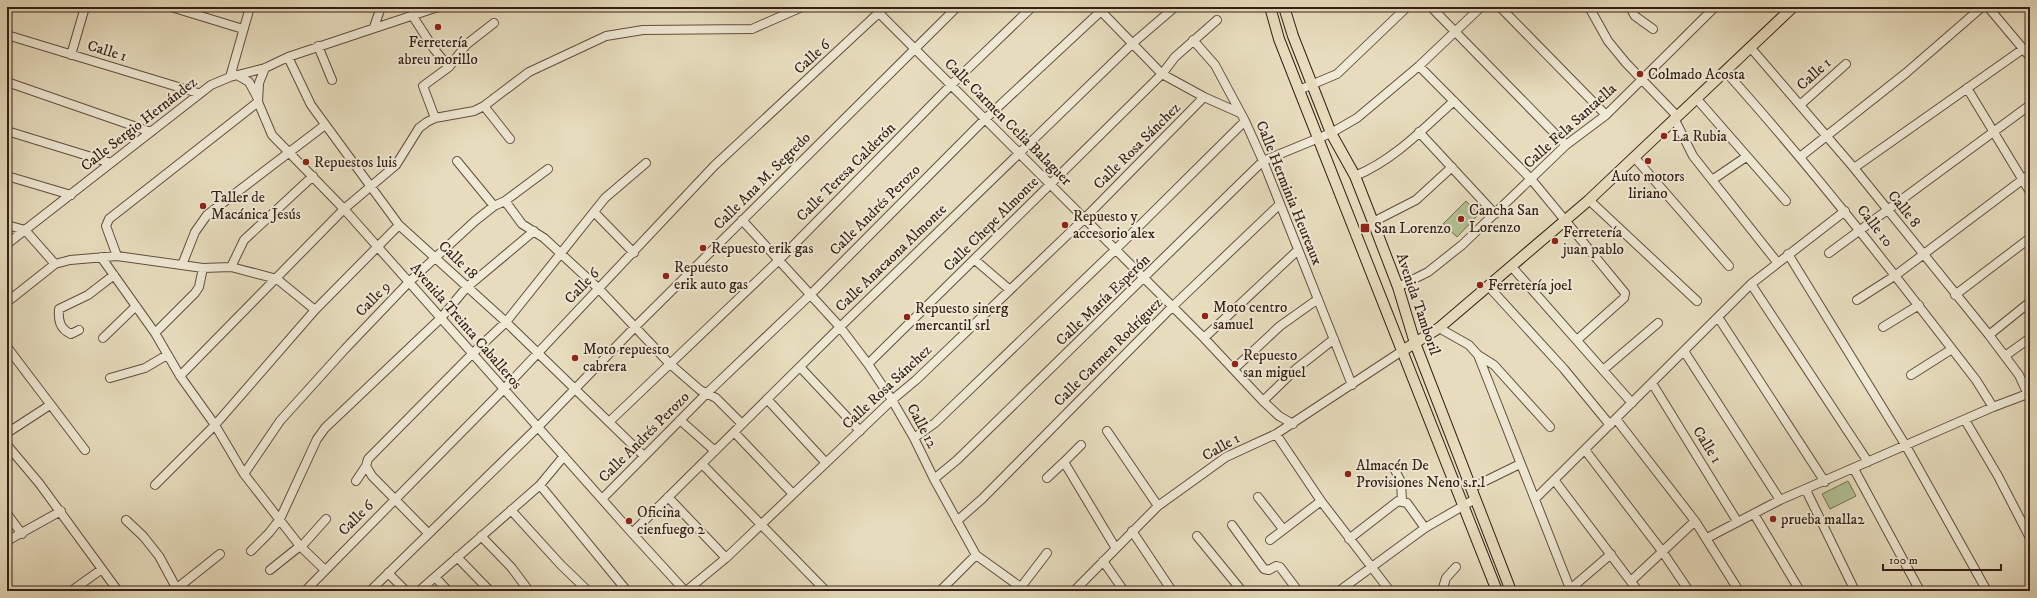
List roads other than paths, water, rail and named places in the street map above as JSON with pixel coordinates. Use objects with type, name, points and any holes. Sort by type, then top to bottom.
[{"type":"main road","points":[[1402,351],[1439,328],[1590,200],[1793,7]]},
{"type":"main road","name":"Avenida Tamboril","points":[[1285,8],[1293,36],[1332,133],[1355,176],[1373,222],[1398,287],[1415,343],[1470,488],[1512,591]]},
{"type":"main road","name":"Avenida Tamboril","points":[[1270,9],[1318,139],[1497,591]]},
{"type":"street","points":[[71,55],[85,7]]},
{"type":"street","points":[[172,7],[243,29]]},
{"type":"street","points":[[233,76],[243,29],[250,7]]},
{"type":"street","points":[[374,27],[381,7]]},
{"type":"street","name":"Calle Sergio Hernández","points":[[7,244],[151,132],[198,93],[211,85],[233,76],[265,68],[288,56],[438,7]]},
{"type":"street","points":[[180,376],[277,279],[344,209],[396,165],[419,128],[435,118],[474,111],[484,106],[529,72],[606,36],[643,30],[752,29],[802,7]]},
{"type":"street","name":"Calle Carmen Celia Balaguer","points":[[873,7],[915,48],[984,120],[1204,338],[1263,401],[1279,416],[1293,424]]},
{"type":"street","name":"Calle 6","points":[[305,591],[503,390],[537,352],[634,253],[714,166],[885,7]]},
{"type":"street","name":"Calle Ana M. Segredo","points":[[370,591],[538,427],[635,327],[957,7]]},
{"type":"street","name":"Calle Teresa Calderón","points":[[609,422],[669,363],[779,260],[951,85],[1032,7]]},
{"type":"street","points":[[1299,90],[1337,74],[1408,7]]},
{"type":"street","points":[[1431,7],[1566,145]]},
{"type":"street","name":"Calle María Esperón","points":[[934,479],[963,455],[1263,161],[1332,133],[1357,118],[1419,66],[1456,32],[1480,7]]},
{"type":"street","points":[[1500,7],[1606,115]]},
{"type":"street","points":[[1589,7],[1608,41],[1641,80],[1676,117],[1693,156],[1777,262]]},
{"type":"street","points":[[1630,7],[1635,16],[1653,29]]},
{"type":"street","name":"Calle Fela Santaella","points":[[1398,287],[1428,272],[1462,245],[1566,145],[1606,115],[1715,7]]},
{"type":"street","points":[[1800,157],[1906,73],[1982,7]]},
{"type":"street","points":[[1988,7],[2030,58]]},
{"type":"street","name":"Calle Anacaona Almonte","points":[[632,533],[840,327],[1133,43],[1172,8]]},
{"type":"street","points":[[1270,9],[1285,8]]},
{"type":"street","name":"Calle Herminia Heureaux","points":[[1099,9],[1162,74],[1204,97],[1240,113],[1263,161],[1352,384]]},
{"type":"street","name":"Calle Andrés Perozo","points":[[602,499],[707,393],[810,295],[984,120],[1099,9]]},
{"type":"street","points":[[412,15],[434,49],[449,67]]},
{"type":"street","name":"Calle Chepe Almonte","points":[[868,364],[1162,74],[1175,57],[1217,20]]},
{"type":"street","points":[[435,118],[422,86],[449,67],[467,44],[494,23]]},
{"type":"street","name":"Calle 1","points":[[7,35],[198,93]]},
{"type":"street","points":[[1193,40],[1215,65],[1240,113]]},
{"type":"street","points":[[318,46],[332,80]]},
{"type":"street","name":"Calle 8","points":[[1750,47],[1854,168],[1887,211],[1989,335],[2019,375],[2029,395]]},
{"type":"street","points":[[1854,168],[2023,49]]},
{"type":"street","name":"Calle 18","points":[[288,56],[300,84],[325,125],[399,225],[435,256],[466,288],[506,322],[644,456]]},
{"type":"street","name":"Calle 1","points":[[1800,106],[1846,64]]},
{"type":"street","points":[[1419,66],[1531,179],[1625,296],[1577,340]]},
{"type":"street","points":[[117,256],[106,226],[109,219],[257,100],[259,83],[265,68]]},
{"type":"street","name":"Calle 10","points":[[1725,71],[1845,211],[1980,384],[1993,407]]},
{"type":"street","name":"Avenida Treinta Caballeros","points":[[233,76],[249,82],[272,135],[344,209],[503,390],[685,591]]},
{"type":"street","points":[[7,82],[151,132]]},
{"type":"street","points":[[1967,88],[2030,192]]},
{"type":"street","name":"Calle Rosa Sánchez","points":[[685,591],[726,558],[892,400],[916,380],[1084,219],[1204,97]]},
{"type":"street","points":[[1696,98],[1786,201]]},
{"type":"street","points":[[1355,176],[1383,163],[1454,101]]},
{"type":"street","points":[[1829,253],[1860,232],[1993,131],[2030,105]]},
{"type":"street","points":[[484,106],[510,139]]},
{"type":"street","points":[[914,438],[935,423],[1115,250],[1245,121]]},
{"type":"street","points":[[182,265],[195,232],[207,215],[216,206],[290,153],[325,125]]},
{"type":"street","points":[[7,131],[111,163]]},
{"type":"street","points":[[1419,132],[1495,214]]},
{"type":"street","points":[[1712,180],[1746,156]]},
{"type":"street","points":[[1635,158],[1729,266]]},
{"type":"street","points":[[457,161],[494,206]]},
{"type":"street","points":[[356,481],[366,466],[368,459],[472,354],[506,322],[605,198],[646,163]]},
{"type":"street","points":[[1373,222],[1416,200],[1452,167]]},
{"type":"street","name":"Calle 9","points":[[244,474],[280,421],[345,349],[409,282],[435,256],[494,206],[505,201],[548,169]]},
{"type":"street","points":[[1858,300],[1896,275],[2030,174]]},
{"type":"street","points":[[7,176],[71,195]]},
{"type":"street","points":[[231,267],[244,240],[313,176]]},
{"type":"street","points":[[1590,200],[1697,301]]},
{"type":"street","points":[[505,201],[522,224],[534,230],[599,289],[669,363],[700,390],[716,398],[742,424]]},
{"type":"street","name":"Calle Carmen Rodríguez","points":[[957,521],[982,499],[1172,307],[1280,204]]},
{"type":"street","points":[[1535,499],[1555,481],[1751,284],[1777,262],[1845,211]]},
{"type":"street","points":[[594,212],[634,253]]},
{"type":"street","name":"Calle 12","points":[[742,220],[840,327],[868,364],[892,400],[914,438],[934,479],[976,556],[1023,589]]},
{"type":"street","points":[[7,225],[25,230],[54,264]]},
{"type":"street","points":[[155,485],[215,425],[315,310],[399,225]]},
{"type":"street","points":[[251,550],[269,533],[280,519],[321,433],[441,318],[466,288],[534,230]]},
{"type":"street","points":[[1955,295],[2030,238]]},
{"type":"street","points":[[1204,338],[1298,250]]},
{"type":"street","points":[[1788,254],[1906,446],[1987,591]]},
{"type":"street","points":[[7,302],[54,264],[70,260],[117,256],[203,268],[231,267],[277,279],[315,310]]},
{"type":"street","points":[[101,257],[155,333],[180,376],[215,425],[244,474],[301,547],[325,570]]},
{"type":"street","points":[[975,260],[1010,290]]},
{"type":"street","points":[[1512,267],[1632,403]]},
{"type":"street","points":[[155,333],[195,293],[199,287],[203,268]]},
{"type":"street","points":[[79,330],[71,334],[65,331],[61,326],[59,309],[88,295],[114,275]]},
{"type":"street","points":[[1751,284],[1868,462]]},
{"type":"street","points":[[1489,287],[1613,422],[1696,521],[1739,591]]},
{"type":"street","points":[[1234,369],[1280,326],[1318,299]]},
{"type":"street","points":[[1989,335],[2030,302]]},
{"type":"street","points":[[1883,328],[1918,305]]},
{"type":"street","points":[[103,338],[136,306]]},
{"type":"street","points":[[1718,317],[1825,482]]},
{"type":"street","points":[[1603,370],[1658,323]]},
{"type":"street","points":[[1439,328],[1469,345],[1478,355],[1494,365],[1550,427]]},
{"type":"street","points":[[2005,356],[2030,338]]},
{"type":"street","points":[[1263,401],[1296,369],[1334,339]]},
{"type":"street","points":[[7,347],[85,450]]},
{"type":"street","points":[[1911,375],[1952,349]]},
{"type":"street","name":"Calle 1","points":[[1079,589],[1116,547],[1158,506],[1226,457],[1276,434],[1293,424],[1402,351]]},
{"type":"street","points":[[1684,351],[1780,500]]},
{"type":"street","points":[[110,378],[145,368],[167,355]]},
{"type":"street","points":[[1478,355],[1570,591],[1611,554]]},
{"type":"street","points":[[800,367],[860,431]]},
{"type":"street","name":"Calle 1","points":[[1652,383],[1737,521]]},
{"type":"street","points":[[1707,538],[1737,521],[1780,500],[1825,482],[1993,407],[2029,395]]},
{"type":"street","points":[[767,400],[826,463]]},
{"type":"street","points":[[7,433],[50,405]]},
{"type":"street","points":[[680,420],[714,451]]},
{"type":"street","points":[[1965,420],[1998,476],[2030,538]]},
{"type":"street","points":[[1107,431],[1158,506]]},
{"type":"street","points":[[734,432],[793,494]]},
{"type":"street","points":[[1276,434],[1321,501],[1390,591]]},
{"type":"street","points":[[1047,478],[1081,445]]},
{"type":"street","points":[[7,446],[39,482],[118,591]]},
{"type":"street","points":[[1585,450],[1662,551],[1689,591]]},
{"type":"street","points":[[420,591],[540,485],[564,456]]},
{"type":"street","points":[[1064,462],[1116,547]]},
{"type":"street","points":[[702,464],[826,591]]},
{"type":"street","points":[[1470,488],[1520,464]]},
{"type":"street","points":[[366,466],[368,472],[428,533]]},
{"type":"street","points":[[1854,469],[1920,591]]},
{"type":"street","points":[[1395,470],[1401,482],[1402,500],[1410,507],[1425,528]]},
{"type":"street","points":[[1555,481],[1638,591]]},
{"type":"street","points":[[540,485],[626,591]]},
{"type":"street","points":[[1806,490],[1855,591]]},
{"type":"street","points":[[668,497],[726,558]]},
{"type":"street","points":[[1258,497],[1283,529]]},
{"type":"street","points":[[1339,591],[1425,528],[1475,499]]},
{"type":"street","points":[[1349,539],[1396,502],[1402,500]]},
{"type":"street","points":[[1270,540],[1321,501]]},
{"type":"street","points":[[511,510],[561,565],[588,591]]},
{"type":"street","points":[[7,542],[61,511]]},
{"type":"street","points":[[7,514],[22,534]]},
{"type":"street","points":[[1754,514],[1800,591]]},
{"type":"street","points":[[270,570],[301,547],[326,519]]},
{"type":"street","points":[[126,520],[143,536],[159,556],[177,590],[220,554]]},
{"type":"street","points":[[1631,580],[1696,521]]},
{"type":"street","points":[[1232,525],[1264,569],[1269,570],[1276,566],[1280,567],[1298,591]]},
{"type":"street","points":[[1132,531],[1172,591]]},
{"type":"street","points":[[481,536],[511,566],[529,591]]},
{"type":"street","points":[[1197,536],[1242,591]]},
{"type":"street","points":[[1023,589],[1047,553]]},
{"type":"street","points":[[942,590],[976,556]]},
{"type":"street","points":[[457,557],[490,591]]},
{"type":"street","points":[[1103,561],[1124,591]]},
{"type":"street","points":[[1442,591],[1446,578],[1456,567]]},
{"type":"street","points":[[74,589],[102,569]]},
{"type":"street","points":[[388,573],[406,591]]},
{"type":"street","points":[[435,577],[448,591]]},
{"type":"place","name":"Ferretería abreu morillo","points":[[438,27]]},
{"type":"place","name":"Colmado Acosta","points":[[1640,74]]},
{"type":"place","name":"La Rubia","points":[[1664,136]]},
{"type":"place","name":"Auto motors liriano","points":[[1648,161]]},
{"type":"place","name":"Repuestos luis","points":[[306,162]]},
{"type":"place","name":"Taller de Macánica Jesús","points":[[203,206]]},
{"type":"place","name":"Cancha San Lorenzo","points":[[1461,219]]},
{"type":"place","name":"Repuesto y accesorio alex","points":[[1065,225]]},
{"type":"place","name":"San Lorenzo","points":[[1365,228]]},
{"type":"place","name":"Ferretería juan pablo","points":[[1555,241]]},
{"type":"place","name":"Repuesto erik gas","points":[[703,248]]},
{"type":"place","name":"Repuesto erik auto gas","points":[[666,276]]},
{"type":"place","name":"Ferretería joel","points":[[1480,285]]},
{"type":"place","name":"Moto centro samuel","points":[[1205,316]]},
{"type":"place","name":"Repuesto sinerg mercantil srl","points":[[907,317]]},
{"type":"place","name":"Moto repuesto cabrera","points":[[575,358]]},
{"type":"place","name":"Repuesto san miguel","points":[[1235,364]]},
{"type":"place","name":"Almacén De Provisiones Neno s.r.l","points":[[1348,474]]},
{"type":"place","name":"prueba malla2","points":[[1773,519]]},
{"type":"place","name":"Oficina cienfuego 2","points":[[629,521]]}]
